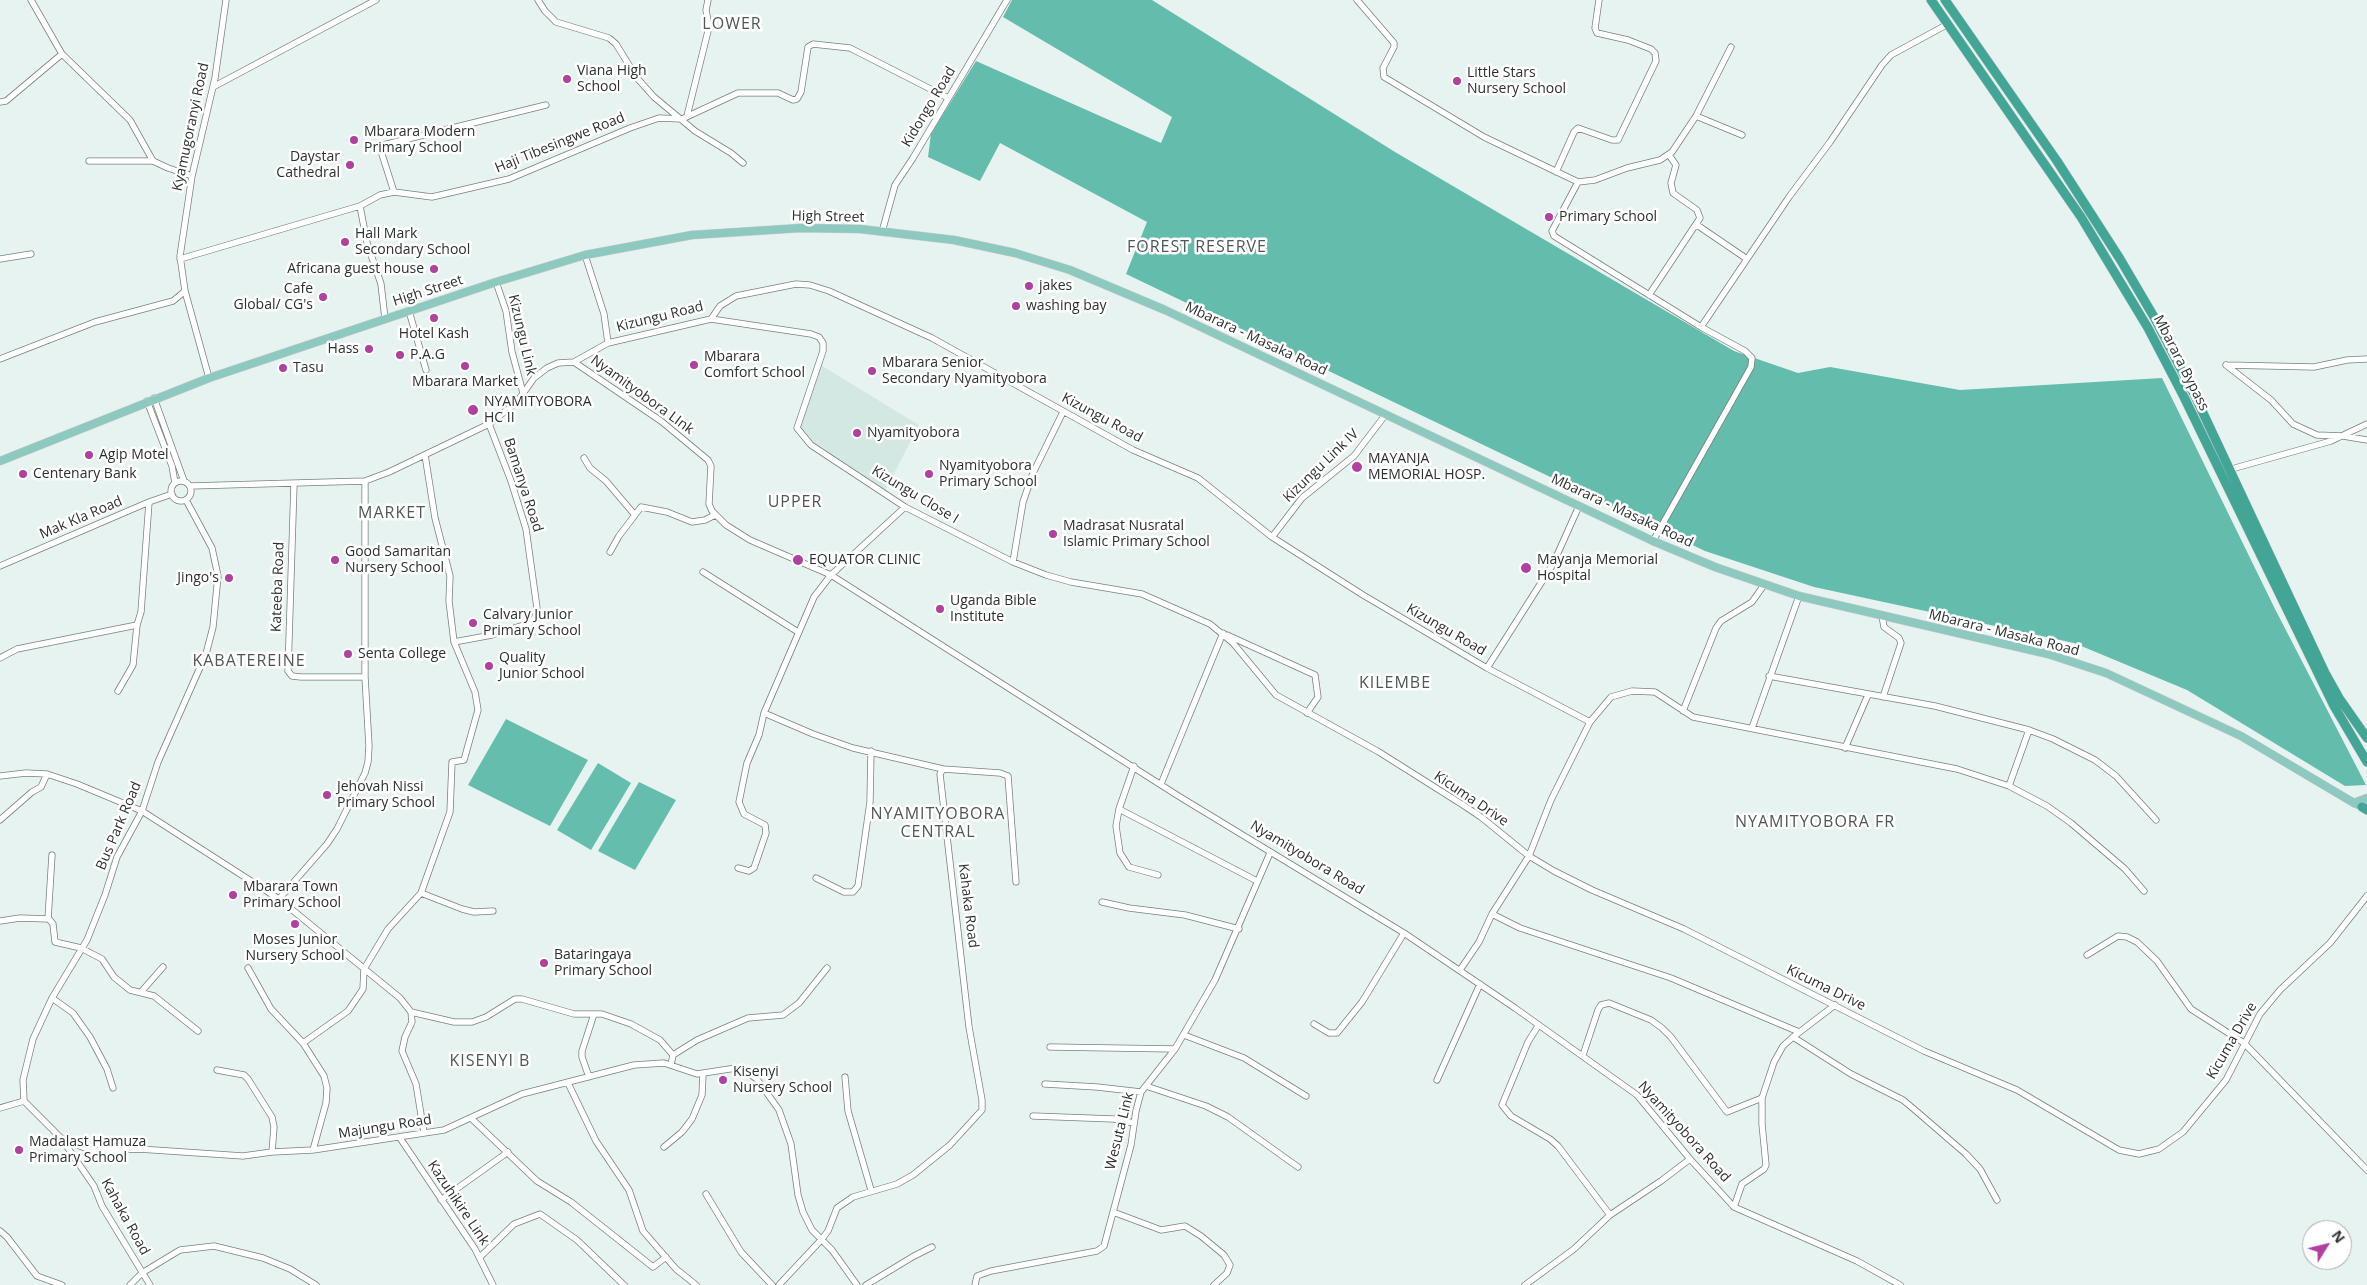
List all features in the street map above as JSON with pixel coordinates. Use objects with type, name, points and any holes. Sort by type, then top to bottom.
[{"type":"highway","name":"Mbarara Bypass","points":[[1931,0],[2081,217],[2148,328],[2184,397],[2334,706],[2367,762]]},
{"type":"highway","name":"Mbarara Bypass","points":[[1945,0],[2057,161],[2120,259],[2196,398],[2228,470],[2325,673],[2339,698],[2367,738]]},
{"type":"main road","name":"High Street","points":[[0,461],[208,378],[496,282],[585,255],[692,235],[751,230],[840,228],[882,232]]},
{"type":"main road","name":"Mbarara - Masaka Road","points":[[882,232],[954,240],[1015,253],[1070,270],[1165,310],[1653,541],[1715,567],[1798,596],[2039,652],[2106,673],[2241,736],[2363,807],[2367,798]]},
{"type":"street","points":[[31,0],[62,54],[130,120],[153,161]]},
{"type":"street","name":"Kyamugoranyi Road","points":[[208,378],[185,291],[180,259],[192,176],[213,87],[226,0]]},
{"type":"street","points":[[213,87],[376,0]]},
{"type":"street","points":[[538,0],[545,11],[556,22],[608,38],[616,44],[637,78],[654,97],[685,118],[696,131],[731,153],[743,163]]},
{"type":"street","points":[[685,118],[708,27],[706,10],[708,0]]},
{"type":"street","name":"Kidongo Road","points":[[882,232],[895,186],[1008,0]]},
{"type":"street","points":[[1357,0],[1394,43],[1394,47],[1382,68],[1384,77],[1484,137],[1578,182],[1595,180],[1627,168],[1660,160],[1675,149],[1696,116],[1730,47]]},
{"type":"street","points":[[1556,172],[1574,132],[1578,128],[1612,140],[1618,140],[1656,60],[1655,53],[1651,50],[1628,40],[1597,33],[1595,28],[1599,0]]},
{"type":"street","points":[[1701,327],[1887,59],[1948,24]]},
{"type":"street","points":[[685,118],[738,93],[778,93],[793,100],[797,99],[801,92],[808,47],[813,44],[850,48],[948,98]]},
{"type":"street","points":[[0,102],[6,101],[62,54]]},
{"type":"street","points":[[394,192],[380,148],[383,145],[546,105]]},
{"type":"street","points":[[1696,116],[1742,135]]},
{"type":"street","name":"Haji Tibesingwe Road","points":[[360,206],[380,195],[394,192],[420,196],[443,196],[509,179],[612,135],[659,118],[685,118]]},
{"type":"street","points":[[1649,294],[1700,218],[1699,212],[1673,193],[1671,184],[1676,165],[1669,154]]},
{"type":"street","points":[[88,161],[153,161],[192,176]]},
{"type":"street","points":[[1578,182],[1552,231],[1553,235],[1701,327],[1750,354],[1752,367],[1653,541]]},
{"type":"street","points":[[180,259],[360,206],[367,242],[381,284],[385,319]]},
{"type":"street","points":[[1697,225],[1747,259]]},
{"type":"street","points":[[0,258],[31,254]]},
{"type":"street","points":[[585,255],[604,314],[608,343]]},
{"type":"street","name":"Kizungu Link","points":[[496,282],[506,311],[512,352],[523,393]]},
{"type":"street","name":"Kizungu Road","points":[[574,362],[608,343],[711,319],[720,306],[736,296],[796,284],[810,285],[932,338],[1133,450],[1198,478],[1272,537],[1363,595],[1487,668],[1590,722]]},
{"type":"street","points":[[0,359],[103,320],[173,301],[185,291]]},
{"type":"street","points":[[410,311],[426,370]]},
{"type":"street","name":"Kizungu Close I","points":[[711,319],[811,334],[818,337],[823,343],[823,350],[797,428],[811,445],[905,507],[1014,562],[1071,582],[1142,594],[1195,617],[1223,634]]},
{"type":"street","points":[[2367,359],[2346,360],[2314,368],[2226,365],[2272,400],[2293,424],[2317,435],[2343,436],[2367,440]]},
{"type":"street","name":"Nyamityobora LInk","points":[[190,486],[365,481],[426,455],[489,424],[508,411],[534,378],[547,368],[558,363],[574,362],[662,421],[702,454],[711,466],[709,504],[715,515]]},
{"type":"street","points":[[150,400],[184,481],[190,486],[191,494],[186,500],[178,500],[172,494],[171,489],[175,483],[172,466],[150,400]]},
{"type":"street","points":[[1014,562],[1023,502],[1033,473],[1063,412]]},
{"type":"street","name":"Kizungu Link IV","points":[[1272,537],[1302,498],[1358,451],[1386,414]]},
{"type":"street","name":"Bamanya Road","points":[[454,642],[492,635],[530,623],[535,617],[537,608],[526,530],[512,481],[489,424]]},
{"type":"street","points":[[2228,470],[2343,436],[2367,424]]},
{"type":"street","points":[[303,1043],[348,1011],[363,989],[364,969],[388,929],[422,894],[450,812],[452,762],[464,760],[478,710],[475,692],[454,642],[449,601],[450,576],[435,518],[426,455]]},
{"type":"street","points":[[584,458],[590,468],[606,481],[634,514]]},
{"type":"street","points":[[175,483],[184,481]]},
{"type":"street","points":[[279,899],[327,844],[347,812],[365,773],[369,746],[365,677],[365,481]]},
{"type":"street","name":"Kateeba Road","points":[[294,484],[288,672],[292,676],[301,677],[365,677]]},
{"type":"street","name":"Mak Kla Road","points":[[0,566],[149,502],[172,494]]},
{"type":"street","name":"Bus Park Road","points":[[24,1101],[23,1080],[26,1059],[33,1039],[52,998],[81,948],[98,913],[117,858],[142,811],[158,762],[206,654],[213,627],[218,576],[216,560],[204,532],[186,500]]},
{"type":"street","points":[[118,691],[133,666],[140,612],[149,502]]},
{"type":"street","points":[[1487,668],[1553,564],[1579,506]]},
{"type":"street","points":[[610,552],[634,514],[641,507],[692,522],[705,520],[715,515]]},
{"type":"street","points":[[738,868],[749,871],[754,868],[766,833],[764,825],[744,814],[739,802],[747,763],[759,736],[764,712],[814,597],[831,575],[905,507]]},
{"type":"street","name":"Nyamityobora Road","points":[[715,515],[750,540],[831,575],[1235,829],[1270,853],[1404,933],[1460,970],[1637,1095],[1690,1159],[1734,1207]]},
{"type":"street","points":[[703,572],[798,632]]},
{"type":"street","points":[[1683,711],[1716,628],[1721,621],[1752,602],[1764,585]]},
{"type":"street","points":[[1752,728],[1798,596]]},
{"type":"street","points":[[1882,616],[1884,627],[1899,638],[1901,643],[1884,697]]},
{"type":"street","points":[[0,658],[18,649],[137,625]]},
{"type":"street","points":[[1161,784],[1223,634],[1315,675],[1318,697],[1307,713]]},
{"type":"street","name":"Kicuma Drive","points":[[1223,634],[1276,695],[1379,752],[1469,809],[1529,856],[1592,890],[1684,929],[1924,1051],[2017,1090],[2119,1150],[2138,1154],[2159,1149],[2183,1132],[2226,1080],[2260,1014],[2280,990],[2330,943],[2367,896]]},
{"type":"street","points":[[1769,676],[1935,706],[2029,730],[2053,739],[2095,760],[2116,776],[2156,820]]},
{"type":"street","points":[[1460,970],[1479,942],[1492,914],[1529,856],[1563,772],[1590,722],[1611,697],[1632,691],[1655,692],[1693,717],[1957,769],[2009,786],[2047,806],[2071,823],[2124,869],[2144,891]]},
{"type":"street","points":[[1845,748],[1868,695]]},
{"type":"street","points":[[764,712],[827,739],[890,758],[943,769],[1000,773],[1008,776],[1016,882]]},
{"type":"street","points":[[2009,786],[2029,730]]},
{"type":"street","points":[[816,878],[844,892],[853,892],[858,886],[870,802],[871,751]]},
{"type":"street","points":[[1134,766],[1119,809],[1117,838],[1120,853],[1124,862],[1134,869],[1158,875]]},
{"type":"street","name":"Kahaka Road","points":[[779,1285],[822,1239],[828,1231],[837,1208],[854,1197],[871,1190],[897,1184],[923,1168],[950,1145],[982,1110],[982,1100],[969,1027],[948,845],[940,774],[943,769]]},
{"type":"street","points":[[0,776],[26,773],[47,774],[77,784],[142,811],[279,899],[400,998],[411,1012],[412,1022],[405,1037],[402,1052],[416,1084],[424,1133]]},
{"type":"street","points":[[0,820],[32,792],[41,787],[47,774]]},
{"type":"street","points":[[1119,809],[1257,881]]},
{"type":"street","name":"Wesuta Link","points":[[976,1285],[978,1276],[991,1271],[1097,1251],[1104,1246],[1131,1146],[1141,1092],[1184,1035],[1218,975],[1270,853]]},
{"type":"street","points":[[52,855],[48,918],[53,924],[55,942],[81,948],[102,959],[114,976],[130,990],[154,996],[198,1031]]},
{"type":"street","points":[[422,894],[474,912],[493,911]]},
{"type":"street","points":[[1102,902],[1149,911],[1185,914],[1239,929]]},
{"type":"street","points":[[1492,914],[1520,928],[1670,978],[1800,1032]]},
{"type":"street","points":[[0,921],[20,918],[48,918]]},
{"type":"street","points":[[1314,1024],[1329,1034],[1338,1033],[1365,997],[1404,933]]},
{"type":"street","points":[[2087,955],[2118,936],[2127,937],[2137,942],[2162,967],[2192,1009],[2244,1043],[2367,1170]]},
{"type":"street","points":[[141,992],[163,967]]},
{"type":"street","points":[[248,968],[271,1009],[303,1043],[324,1076],[327,1088],[326,1103],[313,1150]]},
{"type":"street","points":[[671,1065],[673,1055],[697,1040],[748,1018],[783,1015],[799,1003],[827,968]]},
{"type":"street","points":[[1437,1080],[1480,984]]},
{"type":"street","points":[[52,998],[73,1013],[90,1037],[107,1069],[113,1088]]},
{"type":"street","points":[[411,1012],[454,1022],[472,1022],[486,1017],[515,999],[522,999],[574,1014],[594,1014],[617,1018],[644,1030],[660,1040],[673,1055]]},
{"type":"street","points":[[1583,1056],[1598,1010],[1601,1005],[1609,1003],[1650,1020],[1662,1028],[1671,1037],[1727,1112],[1762,1098]]},
{"type":"street","points":[[1835,1005],[1793,1037],[1784,1046],[1774,1062],[1762,1098],[1762,1124],[1766,1165],[1764,1169],[1742,1184],[1734,1207],[1857,1261],[1900,1285]]},
{"type":"street","points":[[589,1077],[582,1057],[582,1051],[592,1027],[594,1014]]},
{"type":"street","points":[[1538,1026],[1528,1042],[1502,1105],[1511,1116],[1550,1139],[1558,1146],[1610,1215]]},
{"type":"street","points":[[1184,1035],[1244,1058],[1306,1096]]},
{"type":"street","points":[[1793,1037],[1851,1074],[1903,1100],[1966,1154],[1980,1169],[1997,1200]]},
{"type":"street","points":[[1050,1047],[1175,1048]]},
{"type":"street","name":"Majungu Road","points":[[61,1138],[85,1148],[100,1150],[158,1150],[243,1156],[272,1152],[313,1150],[444,1130],[472,1119],[522,1094],[634,1065],[650,1063],[671,1065],[689,1072],[703,1074]]},
{"type":"street","points":[[664,1147],[682,1132],[692,1119],[702,1094],[703,1074],[728,1068],[745,1071],[756,1079],[780,1110],[786,1123],[793,1155],[799,1203],[812,1230],[822,1239],[857,1285]]},
{"type":"street","points":[[217,1070],[244,1074],[248,1079],[272,1117],[274,1127],[272,1152]]},
{"type":"street","points":[[846,1077],[848,1111],[871,1190]]},
{"type":"street","points":[[568,1083],[596,1141],[629,1190],[643,1231],[683,1276],[696,1285]]},
{"type":"street","points":[[1045,1084],[1141,1092]]},
{"type":"street","points":[[1146,1086],[1206,1106],[1221,1114],[1298,1167]]},
{"type":"street","points":[[0,1108],[24,1101],[61,1138]]},
{"type":"street","points":[[1033,1116],[1114,1119],[1134,1123]]},
{"type":"street","points":[[472,1119],[538,1181],[571,1202],[653,1266],[666,1257]]},
{"type":"street","name":"Kahaka Road","points":[[61,1138],[94,1186],[102,1206],[150,1285]]},
{"type":"street","name":"Kazuhikire Link","points":[[400,1138],[480,1257],[492,1285]]},
{"type":"street","points":[[441,1200],[508,1152]]},
{"type":"street","points":[[1525,1285],[1530,1284],[1574,1249],[1610,1215],[1690,1159]]},
{"type":"street","points":[[706,1194],[741,1252],[772,1285]]},
{"type":"street","points":[[1113,1212],[1161,1230],[1185,1226],[1201,1236],[1224,1255],[1230,1265],[1227,1273],[1214,1285]]},
{"type":"street","points":[[480,1257],[514,1224],[540,1214],[577,1240],[624,1285]]},
{"type":"street","points":[[0,1231],[7,1237],[37,1276],[62,1285]]},
{"type":"street","points":[[130,1285],[142,1273],[180,1250],[214,1246],[262,1258],[290,1269],[316,1285]]},
{"type":"street","points":[[866,1285],[932,1247]]},
{"type":"shaded area","points":[[1012,0],[1152,0],[1395,152],[1734,351],[1798,373],[1830,367],[1960,390],[2162,378],[2275,609],[2366,785],[2345,786],[2187,690],[2074,643],[1814,587],[1705,551],[1126,274],[1147,222],[1000,143],[980,181],[928,157],[931,134],[976,61],[1161,143],[1172,117],[1003,17]]},
{"type":"shaded area","name":"Nyamityobora","points":[[819,364],[919,425],[884,493],[803,437],[797,428]]},
{"type":"shaded area","points":[[506,719],[588,760],[550,826],[468,785]]},
{"type":"shaded area","points":[[598,763],[631,783],[591,850],[557,830]]},
{"type":"shaded area","points":[[639,782],[676,800],[635,870],[598,851]]},
{"type":"place","name":"Viana High School","points":[[567,79]]},
{"type":"place","name":"Little Stars Nursery School","points":[[1457,81]]},
{"type":"place","name":"Mbarara Modern Primary School","points":[[354,140]]},
{"type":"place","name":"Daystar Cathedral","points":[[350,165]]},
{"type":"place","name":"Primary School","points":[[1549,217]]},
{"type":"place","name":"Hall Mark Secondary School","points":[[345,242]]},
{"type":"place","name":"Africana guest house","points":[[434,269]]},
{"type":"place","name":"jakes","points":[[1029,286]]},
{"type":"place","name":"Cafe Global/ CG's","points":[[323,297]]},
{"type":"place","name":"washing bay","points":[[1016,306]]},
{"type":"place","name":"Hotel Kash","points":[[434,318]]},
{"type":"place","name":"Hass","points":[[369,349]]},
{"type":"place","name":"P.A.G","points":[[400,355]]},
{"type":"place","name":"Mbarara Comfort School","points":[[694,365]]},
{"type":"place","name":"Mbarara Market","points":[[465,366]]},
{"type":"place","name":"Tasu","points":[[283,368]]},
{"type":"place","name":"Mbarara Senior Secondary Nyamityobora","points":[[872,371]]},
{"type":"place","name":"NYAMITYOBORA HC II","points":[[473,410]]},
{"type":"place","name":"Nyamityobora","points":[[857,433]]},
{"type":"place","name":"Agip Motel","points":[[89,455]]},
{"type":"place","name":"MAYANJA MEMORIAL HOSP.","points":[[1357,467]]},
{"type":"place","name":"Centenary Bank","points":[[23,474]]},
{"type":"place","name":"Nyamityobora Primary School","points":[[929,474]]},
{"type":"place","name":"Madrasat Nusratal Islamic Primary School","points":[[1053,534]]},
{"type":"place","name":"Good Samaritan Nursery School","points":[[335,560]]},
{"type":"place","name":"EQUATOR CLINIC","points":[[798,560]]},
{"type":"place","name":"Mayanja Memorial Hospital","points":[[1526,568]]},
{"type":"place","name":"Jingo's","points":[[229,578]]},
{"type":"place","name":"Uganda Bible Institute","points":[[940,609]]},
{"type":"place","name":"Calvary Junior Primary School","points":[[473,623]]},
{"type":"place","name":"Senta College","points":[[348,654]]},
{"type":"place","name":"Quality Junior School","points":[[489,666]]},
{"type":"place","name":"Jehovah Nissi Primary School","points":[[327,795]]},
{"type":"place","name":"Mbarara Town Primary School","points":[[233,895]]},
{"type":"place","name":"Moses Junior Nursery School","points":[[295,924]]},
{"type":"place","name":"Bataringaya Primary School","points":[[544,963]]},
{"type":"place","name":"Kisenyi Nursery School","points":[[723,1080]]},
{"type":"place","name":"Madalast Hamuza Primary School","points":[[19,1150]]},
{"type":"district","name":"LOWER","points":[[732,24]]},
{"type":"district","name":"FOREST RESERVE","points":[[1197,247]]},
{"type":"district","name":"UPPER","points":[[795,502]]},
{"type":"district","name":"MARKET","points":[[392,513]]},
{"type":"district","name":"KABATEREINE","points":[[249,661]]},
{"type":"district","name":"KILEMBE","points":[[1395,683]]},
{"type":"district","name":"NYAMITYOBORA FR","points":[[1815,822]]},
{"type":"district","name":"NYAMITYOBORA CENTRAL","points":[[938,823]]},
{"type":"district","name":"KISENYI B","points":[[490,1061]]}]
